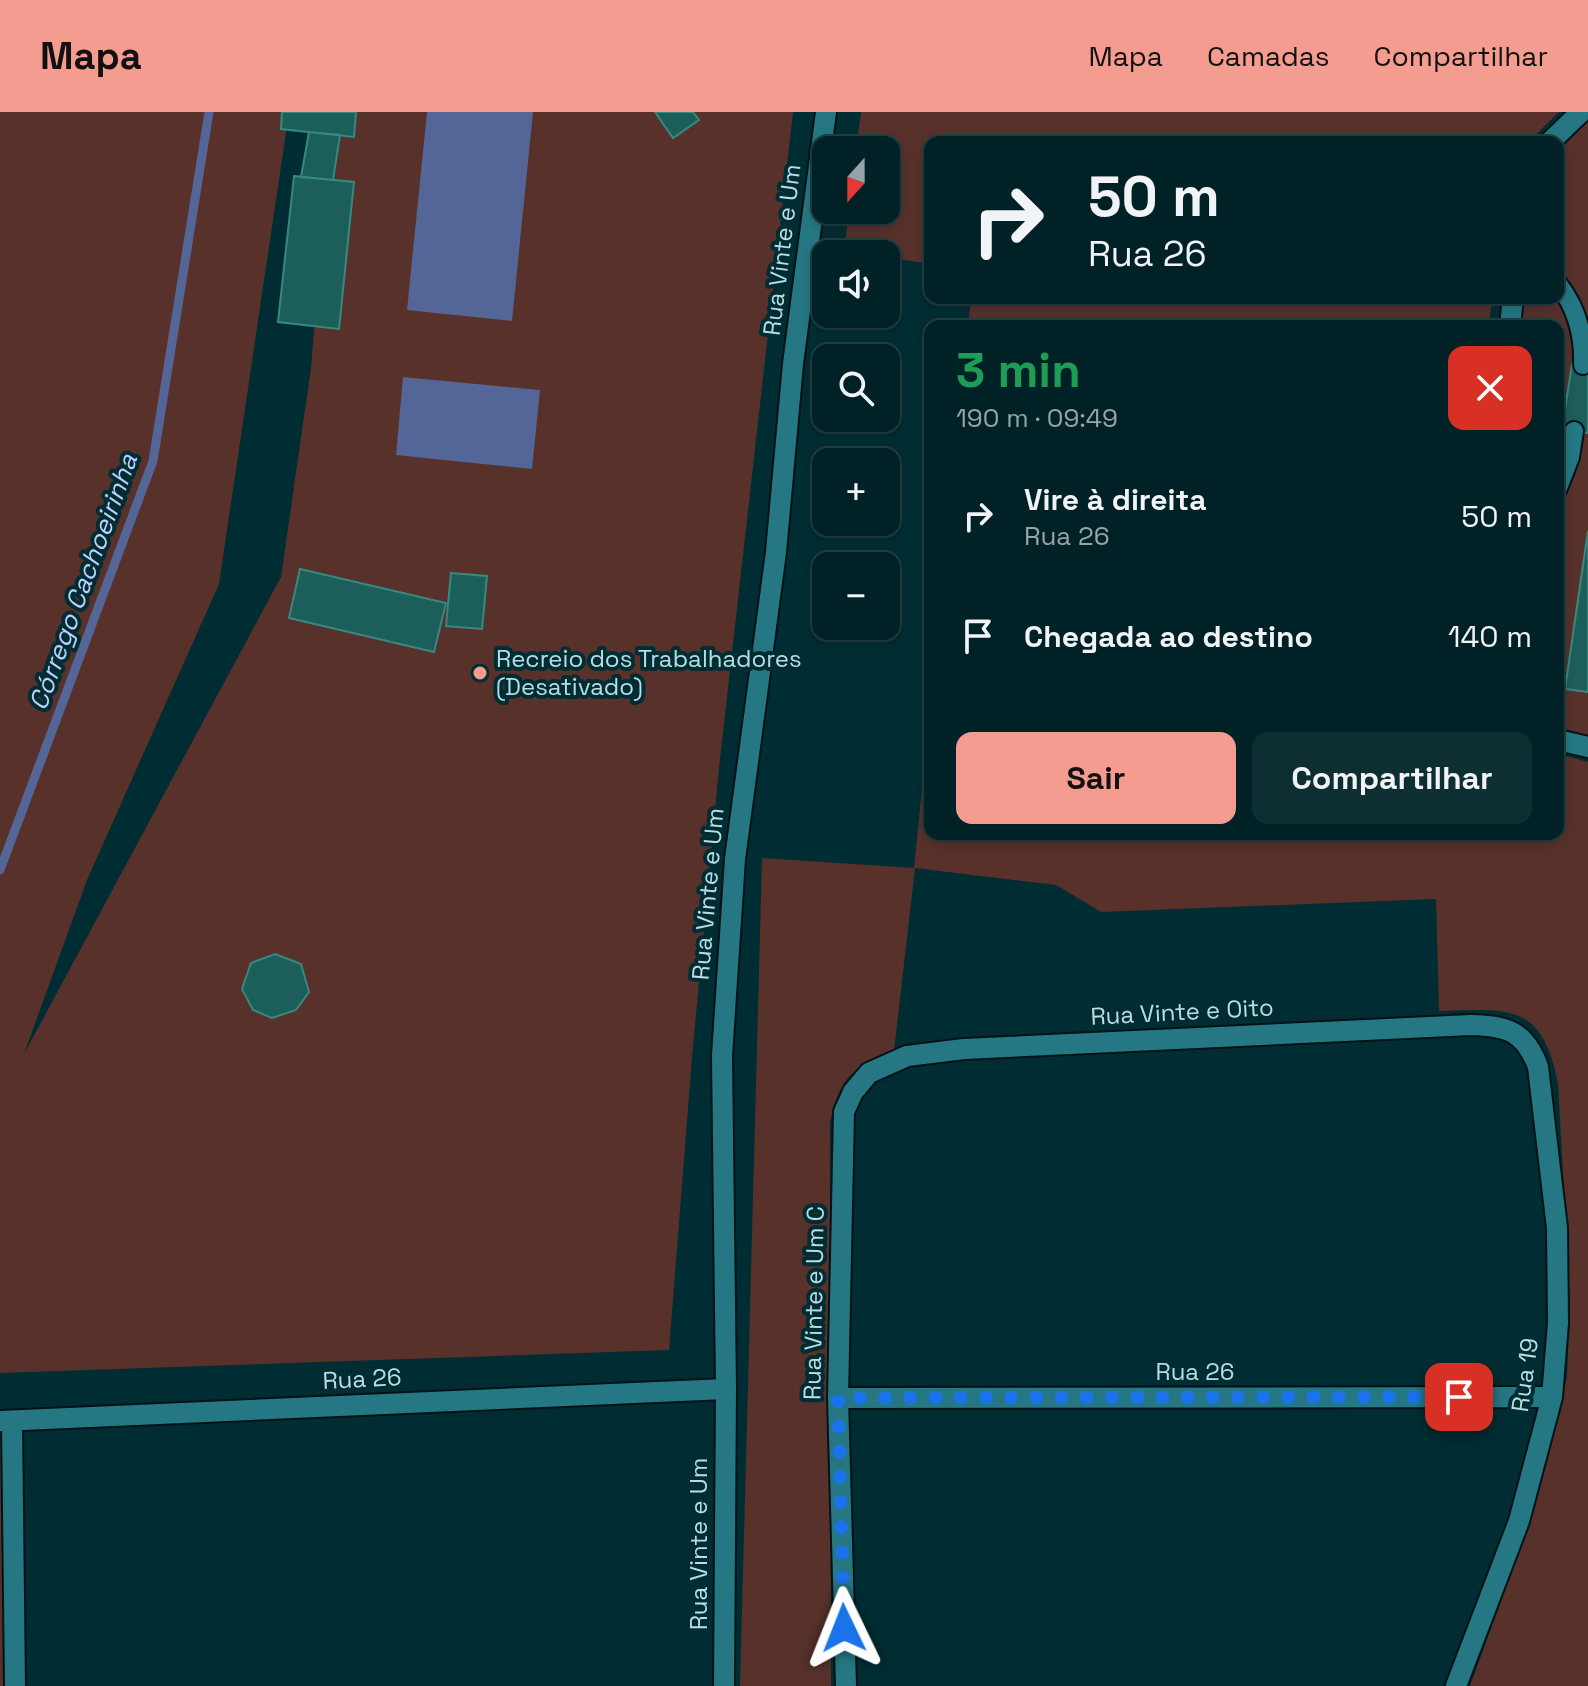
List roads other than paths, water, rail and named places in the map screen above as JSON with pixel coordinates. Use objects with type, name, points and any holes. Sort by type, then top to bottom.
[{"type":"street","name":"Rua Vinte e Um","points":[[724,1686],[726,1389],[722,1056],[735,859],[776,552],[793,364],[826,112]]},
{"type":"street","points":[[1556,136],[1581,112]]},
{"type":"street","points":[[1564,741],[1588,747]]},
{"type":"street","name":"Rua Vinte e Oito","points":[[844,1112],[853,1092],[869,1073],[907,1056],[964,1049],[1471,1025],[1506,1028],[1519,1035],[1535,1058]]},
{"type":"street","name":"Rua 19","points":[[1456,1686],[1519,1521],[1552,1397],[1558,1323],[1557,1228],[1542,1084],[1535,1058]]},
{"type":"street","name":"Rua Vinte e Um C","points":[[844,1112],[838,1398],[846,1686]]},
{"type":"street","name":"Rua 26","points":[[6,1421],[726,1389]]},
{"type":"street","name":"Rua 26","points":[[838,1398],[1552,1397]]},
{"type":"street","points":[[6,1421],[15,1686]]},
{"type":"lane","points":[[1564,292],[1578,319],[1584,350],[1583,365]]},
{"type":"lane","points":[[1564,472],[1574,431]]},
{"type":"water","points":[[427,112],[533,112],[512,321],[407,310]]},
{"type":"water","points":[[403,377],[540,390],[532,469],[396,455]]},
{"type":"waterway","name":"Córrego Cachoeirinha","points":[[0,870],[153,461],[209,112]]},
{"type":"place","name":"Recreio dos Trabalhadores (Desativado)","points":[[480,673]]}]
